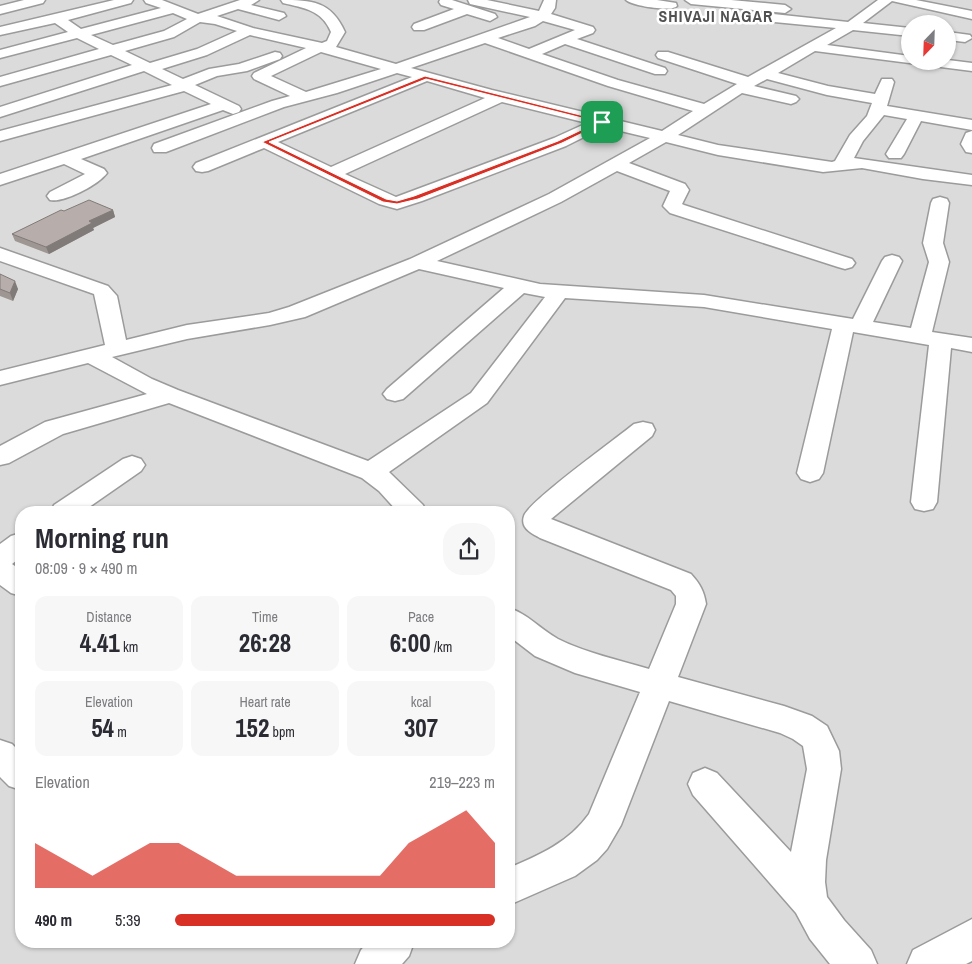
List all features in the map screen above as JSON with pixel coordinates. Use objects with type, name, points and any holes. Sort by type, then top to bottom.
[{"type":"street","points":[[0,10],[39,0]]},
{"type":"street","points":[[0,31],[127,0]]},
{"type":"street","points":[[150,0],[198,18],[224,22],[250,31],[322,48],[494,95],[718,150],[811,166],[829,167],[862,163],[972,180]]},
{"type":"street","points":[[1,81],[169,34],[198,18],[253,0]]},
{"type":"street","points":[[287,0],[324,10],[338,32],[333,43],[259,76],[304,97]]},
{"type":"street","points":[[160,148],[278,104],[332,90],[519,26],[542,16],[550,6],[550,0]]},
{"type":"street","points":[[632,0],[674,3]]},
{"type":"street","points":[[691,0],[803,10]]},
{"type":"street","points":[[0,378],[186,332],[270,319],[297,312],[417,262],[555,198],[664,137],[752,82],[852,25],[886,0]]},
{"type":"street","points":[[897,0],[972,15]]},
{"type":"street","points":[[424,12],[448,1],[472,2],[542,16],[588,30],[529,54]]},
{"type":"street","points":[[472,2],[497,19],[519,26]]},
{"type":"street","points":[[422,35],[472,2]]},
{"type":"street","points":[[64,3],[87,11]]},
{"type":"street","points":[[660,20],[674,3]]},
{"type":"street","points":[[238,5],[279,16]]},
{"type":"street","points":[[0,54],[174,9]]},
{"type":"street","points":[[305,16],[324,10]]},
{"type":"street","points":[[764,16],[901,31]]},
{"type":"street","points":[[56,17],[79,34],[247,116]]},
{"type":"street","points":[[472,26],[497,19]]},
{"type":"street","points":[[0,112],[202,52],[250,31]]},
{"type":"street","points":[[956,37],[965,38]]},
{"type":"street","points":[[484,38],[613,83],[707,110]]},
{"type":"street","points":[[565,40],[660,71]]},
{"type":"street","points":[[227,42],[303,56]]},
{"type":"street","points":[[814,47],[901,59]]},
{"type":"street","points":[[0,136],[185,85],[214,72],[242,68],[284,53]]},
{"type":"street","points":[[663,55],[752,82],[792,99]]},
{"type":"street","points":[[956,65],[972,67]]},
{"type":"street","points":[[28,73],[61,93]]},
{"type":"street","points":[[202,167],[425,77]]},
{"type":"street","points":[[752,82],[815,87],[916,116],[972,125]]},
{"type":"street","points":[[842,164],[856,139],[872,122],[880,105],[887,82]]},
{"type":"street","points":[[324,171],[494,95]]},
{"type":"street","points":[[0,180],[224,105]]},
{"type":"street","points":[[895,154],[916,116]]},
{"type":"street","points":[[265,142],[385,200],[397,202],[405,201],[560,142],[602,122]]},
{"type":"street","points":[[972,136],[969,144],[972,148]]},
{"type":"street","points":[[56,196],[84,183],[98,173],[65,158]]},
{"type":"street","points":[[615,164],[679,188],[679,194],[672,204],[677,209],[845,264]]},
{"type":"street","points":[[924,502],[930,339],[939,262],[933,243],[940,203]]},
{"type":"street","points":[[0,254],[101,290],[106,296],[117,349]]},
{"type":"street","points":[[810,473],[852,326],[892,261]]},
{"type":"street","points":[[417,262],[559,292],[704,301],[972,345]]},
{"type":"street","points":[[395,394],[520,285]]},
{"type":"street","points":[[371,472],[479,398],[559,292]]},
{"type":"street","points":[[90,356],[144,384],[170,395],[371,472],[388,485],[407,506]]},
{"type":"street","points":[[0,457],[54,428],[170,395]]},
{"type":"street","points":[[515,884],[575,857],[594,839],[603,825],[657,684],[691,604],[690,593],[681,582],[663,573],[550,531],[537,524],[537,516],[547,506],[643,430]]},
{"type":"street","points":[[73,506],[132,465]]},
{"type":"street","points":[[0,558],[15,547]]},
{"type":"street","points":[[0,570],[15,581]]},
{"type":"street","points":[[515,624],[546,647],[586,664],[784,720],[814,735],[823,750],[824,771],[806,879],[809,900]]},
{"type":"street","points":[[0,755],[15,769]]},
{"type":"street","points":[[705,784],[809,900],[826,927],[857,964]]},
{"type":"street","points":[[927,964],[972,940]]},
{"type":"street","points":[[375,964],[390,948]]},
{"type":"shaded area","points":[[0,0],[972,0],[972,964],[0,964]]},
{"type":"building","points":[[89,200],[113,210],[89,221],[92,223],[46,247],[12,234],[61,210],[64,211]]},
{"type":"building","points":[[0,274],[15,281],[10,293],[0,289]]},
{"type":"district","name":"SHIVAJI NAGAR","points":[[716,16]]},
{"type":"route","points":[[425,77],[602,122],[560,142],[416,197],[397,202],[385,200],[265,142],[425,77]]}]
